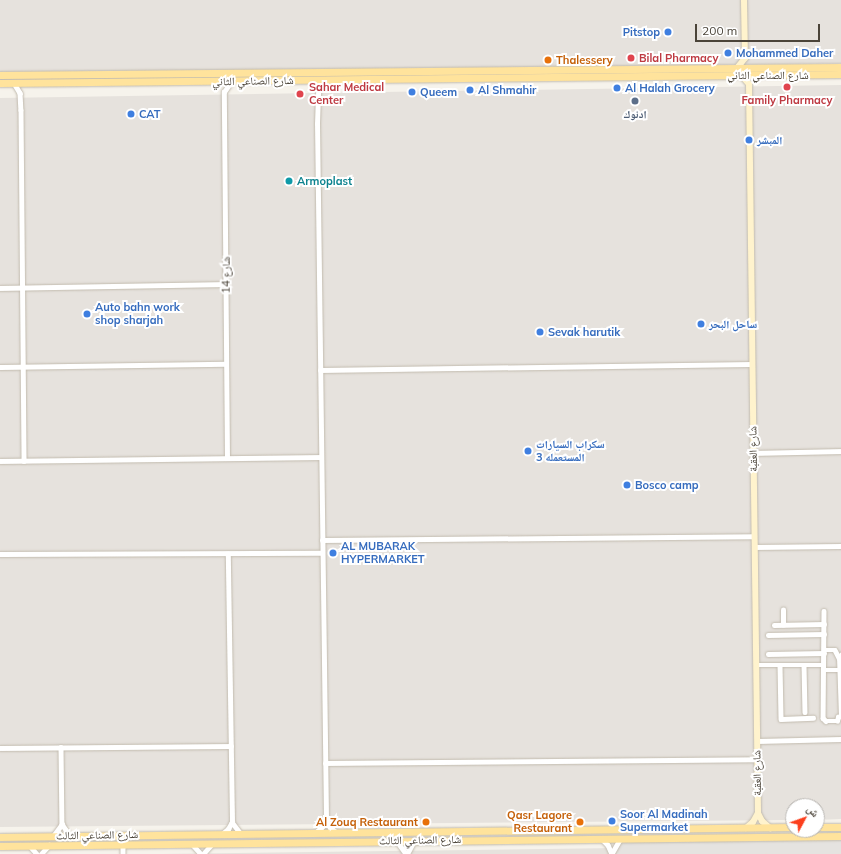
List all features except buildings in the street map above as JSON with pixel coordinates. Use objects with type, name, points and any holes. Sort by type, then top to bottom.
[{"type":"main road","name":"شارع الصناعي الثاني","points":[[0,83],[230,82],[739,71],[752,68],[841,67]]},
{"type":"main road","name":"شارع الصناعي الثاني","points":[[0,75],[739,71],[757,74],[841,74]]},
{"type":"main road","name":"شارع الصناعي الثالث","points":[[0,836],[785,827]]},
{"type":"main road","points":[[825,827],[841,827]]},
{"type":"main road","points":[[544,840],[551,836],[566,835],[568,830]]},
{"type":"main road","points":[[602,839],[604,835],[614,834],[621,830]]},
{"type":"main road","name":"شارع الصناعي الثالث","points":[[0,846],[841,836]]},
{"type":"street","points":[[744,0],[744,58],[739,71],[749,84],[757,74]]},
{"type":"street","points":[[744,58],[752,68]]},
{"type":"street","points":[[326,79],[320,84],[318,91],[325,763],[326,818],[330,827],[339,833]]},
{"type":"street","points":[[311,80],[318,91]]},
{"type":"street","points":[[13,82],[20,93],[24,461]]},
{"type":"street","points":[[20,93],[28,82]]},
{"type":"street","points":[[215,82],[221,86],[224,92]]},
{"type":"street","points":[[224,92],[230,82]]},
{"type":"street","name":"شارع العقبة","points":[[749,84],[758,813]]},
{"type":"street","name":"شارع 14","points":[[224,92],[227,458]]},
{"type":"street","points":[[0,288],[226,284]]},
{"type":"street","points":[[0,367],[226,364]]},
{"type":"street","points":[[320,370],[752,364]]},
{"type":"street","points":[[753,453],[841,451]]},
{"type":"street","points":[[0,461],[321,457]]},
{"type":"street","points":[[322,540],[754,536]]},
{"type":"street","points":[[754,547],[841,546]]},
{"type":"street","points":[[0,554],[322,553]]},
{"type":"street","points":[[222,834],[228,829],[232,822],[228,554]]},
{"type":"street","points":[[783,610],[783,625]]},
{"type":"street","points":[[768,654],[792,654],[824,652],[836,651],[837,657],[840,657],[839,670],[841,717],[838,717],[836,721],[824,720],[824,652],[824,634],[824,624],[824,611]]},
{"type":"street","points":[[792,624],[792,634]]},
{"type":"street","points":[[774,625],[824,624]]},
{"type":"street","points":[[768,635],[824,634]]},
{"type":"street","points":[[792,654],[793,665]]},
{"type":"street","points":[[756,665],[804,665],[839,670]]},
{"type":"street","points":[[780,665],[781,719],[813,718]]},
{"type":"street","points":[[804,665],[805,712]]},
{"type":"street","points":[[757,741],[841,739]]},
{"type":"street","points":[[0,748],[231,746]]},
{"type":"street","points":[[61,747],[62,824],[70,836]]},
{"type":"street","points":[[325,763],[757,759]]},
{"type":"street","points":[[758,813],[762,822],[770,828]]},
{"type":"street","points":[[746,828],[753,822],[758,813]]},
{"type":"street","points":[[314,833],[322,827],[326,818]]},
{"type":"street","points":[[232,822],[241,834]]},
{"type":"street","points":[[53,836],[62,824]]},
{"type":"street","points":[[602,839],[608,845],[612,854]]},
{"type":"street","points":[[612,854],[620,839]]},
{"type":"street","points":[[397,841],[407,854],[414,841]]},
{"type":"street","points":[[123,844],[123,854]]},
{"type":"street","points":[[192,844],[202,854],[212,844]]},
{"type":"street","points":[[29,845],[37,854]]},
{"type":"street","points":[[41,854],[50,845]]},
{"type":"shaded area","points":[[0,0],[841,0],[841,63],[0,75]]},
{"type":"shaded area","points":[[841,85],[841,819],[825,820],[825,798],[785,798],[785,820],[0,827],[0,98]]},
{"type":"shaded area","points":[[841,839],[841,853],[838,854],[768,854],[767,852],[764,854],[617,854],[617,844],[621,841]]},
{"type":"shaded area","points":[[841,845],[841,854],[162,854]]},
{"type":"place","name":"Pitstop","points":[[668,32]]},
{"type":"place","name":"Mohammed Daher","points":[[728,53]]},
{"type":"place","name":"Bilal Pharmacy","points":[[631,58]]},
{"type":"place","name":"Thalessery","points":[[548,60]]},
{"type":"place","name":"Family Pharmacy","points":[[787,87]]},
{"type":"place","name":"Al Halah Grocery","points":[[617,88]]},
{"type":"place","name":"Al Shmahir","points":[[470,90]]},
{"type":"place","name":"Queem","points":[[412,92]]},
{"type":"place","name":"Sahar Medical Center","points":[[300,94]]},
{"type":"place","name":"ادنوك","points":[[635,101]]},
{"type":"place","name":"CAT","points":[[131,114]]},
{"type":"place","name":"المبشر","points":[[749,140]]},
{"type":"place","name":"Armoplast","points":[[289,181]]},
{"type":"place","name":"Auto bahn work shop sharjah","points":[[87,314]]},
{"type":"place","name":"ساحل البحر","points":[[701,324]]},
{"type":"place","name":"Sevak harutik","points":[[540,332]]},
{"type":"place","name":"سكراب السيارات المستعمله 3","points":[[528,451]]},
{"type":"place","name":"Bosco camp","points":[[627,485]]},
{"type":"place","name":"AL MUBARAK HYPERMARKET","points":[[333,553]]},
{"type":"place","name":"Soor Al Madinah Supermarket","points":[[612,821]]},
{"type":"place","name":"Al Zouq Restaurant","points":[[426,822]]},
{"type":"place","name":"Qasr Lagore Restaurant","points":[[580,822]]}]
